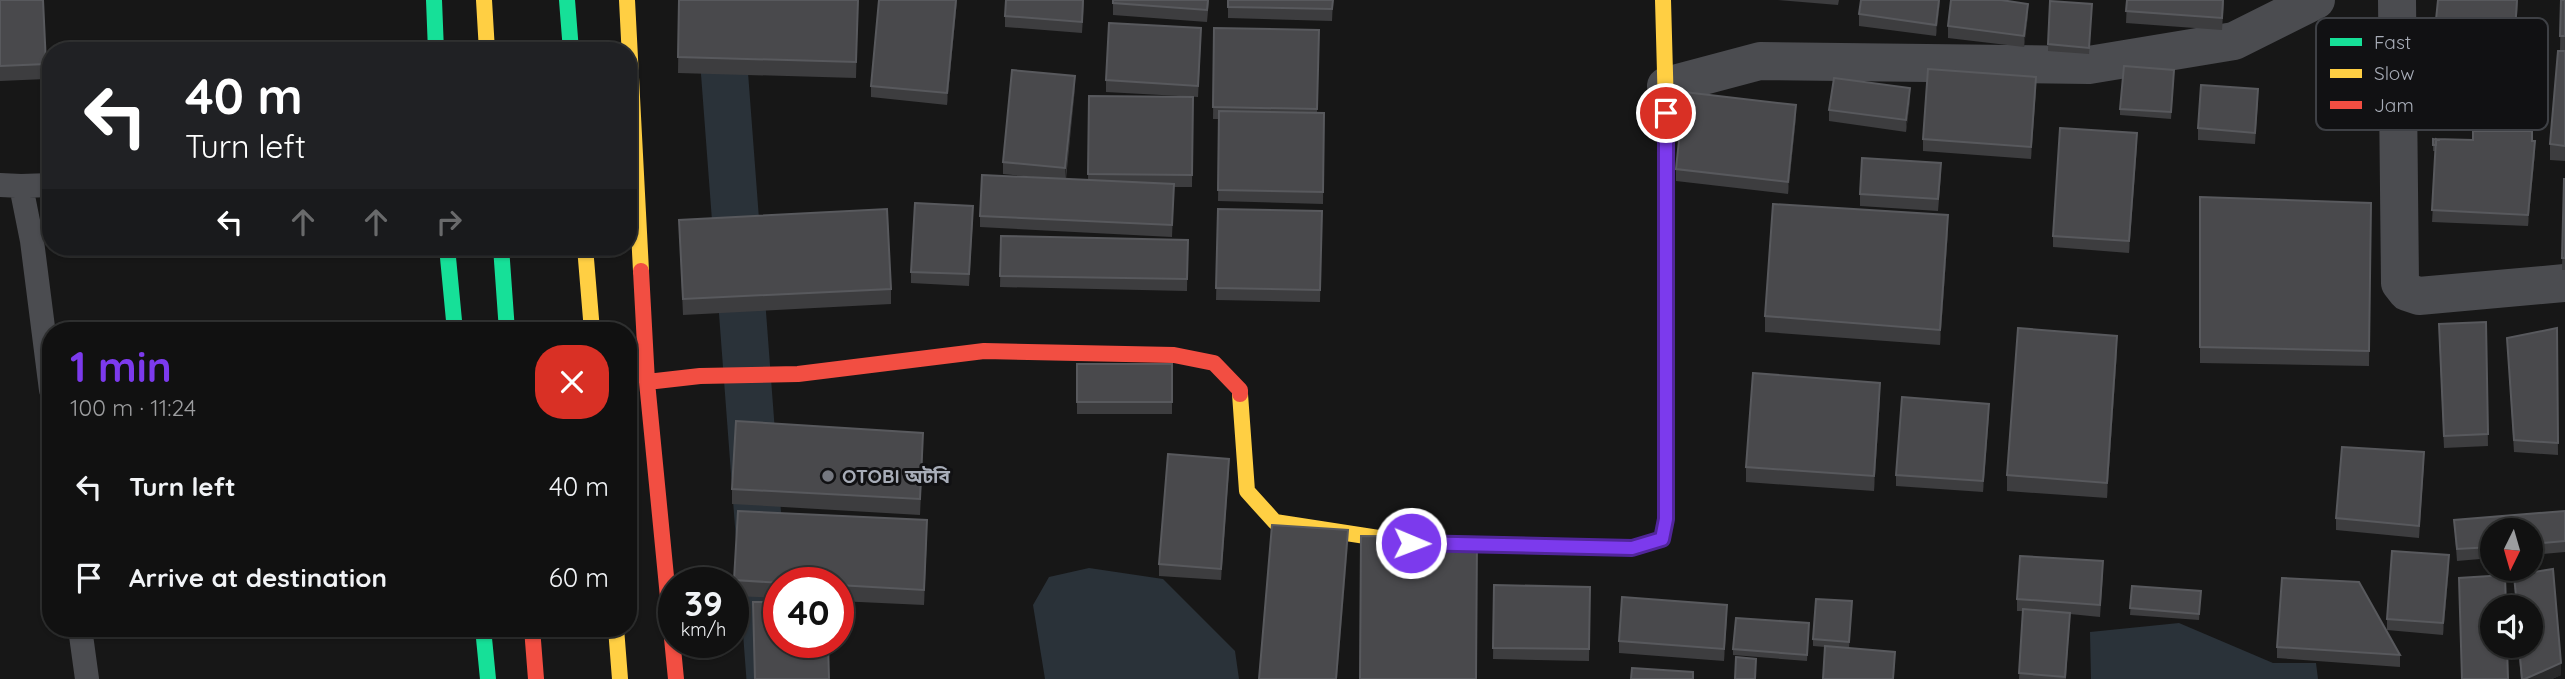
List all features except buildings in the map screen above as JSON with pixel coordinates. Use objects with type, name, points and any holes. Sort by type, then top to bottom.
[{"type":"street","points":[[434,0],[436,42]]},
{"type":"street","points":[[484,0],[486,42]]},
{"type":"street","points":[[567,0],[570,42]]},
{"type":"street","points":[[627,0],[629,42]]},
{"type":"street","points":[[647,382],[700,376],[797,374],[984,351],[1174,355],[1214,363],[1240,390],[1247,491],[1275,523],[1411,543],[1632,548],[1662,539],[1666,519],[1667,86],[1663,0]]},
{"type":"street","points":[[1667,86],[1760,61],[2090,65],[2234,41],[2316,0]]},
{"type":"street","points":[[2397,0],[2397,18]]},
{"type":"street","points":[[2398,130],[2400,283],[2407,292],[2419,296],[2565,283]]},
{"type":"street","points":[[637,191],[647,382],[676,679]]},
{"type":"street","points":[[448,256],[454,322]]},
{"type":"street","points":[[502,256],[507,322]]},
{"type":"street","points":[[586,256],[591,322]]},
{"type":"street","points":[[484,637],[488,679]]},
{"type":"street","points":[[533,637],[536,679]]},
{"type":"street","points":[[617,637],[620,679]]},
{"type":"lane","points":[[42,185],[11,185],[32,241],[42,322]]},
{"type":"lane","points":[[81,637],[87,679]]},
{"type":"shaded area","points":[[1089,568],[1163,579],[1235,651],[1239,679],[1045,679],[1033,605],[1049,577]]},
{"type":"shaded area","points":[[2179,623],[2273,663],[2316,663],[2318,679],[2091,679],[2090,632]]},
{"type":"waterway","points":[[719,0],[770,679]]},
{"type":"traffic: fast","points":[[434,0],[436,42]]},
{"type":"traffic: fast","points":[[567,0],[570,42]]},
{"type":"traffic: fast","points":[[448,256],[454,322]]},
{"type":"traffic: fast","points":[[502,256],[506,322]]},
{"type":"traffic: fast","points":[[484,637],[488,679]]},
{"type":"traffic: slow","points":[[484,0],[486,42]]},
{"type":"traffic: slow","points":[[627,0],[629,42]]},
{"type":"traffic: slow","points":[[1663,0],[1666,109]]},
{"type":"traffic: slow","points":[[637,194],[641,271]]},
{"type":"traffic: slow","points":[[586,256],[591,322]]},
{"type":"traffic: slow","points":[[1240,394],[1247,491],[1275,522],[1411,543],[1511,545]]},
{"type":"traffic: slow","points":[[617,637],[620,679]]},
{"type":"traffic: jam","points":[[1511,545],[1632,548],[1662,539],[1666,519],[1666,109]]},
{"type":"traffic: jam","points":[[641,271],[647,382],[676,679]]},
{"type":"traffic: jam","points":[[647,382],[700,376],[798,374],[984,351],[1174,355],[1214,363],[1240,390],[1240,394]]},
{"type":"traffic: jam","points":[[533,637],[536,679]]},
{"type":"place","name":"OTOBI অটবি","points":[[828,476]]},
{"type":"route","points":[[1411,543],[1632,548],[1662,539],[1666,519],[1666,113]]}]
